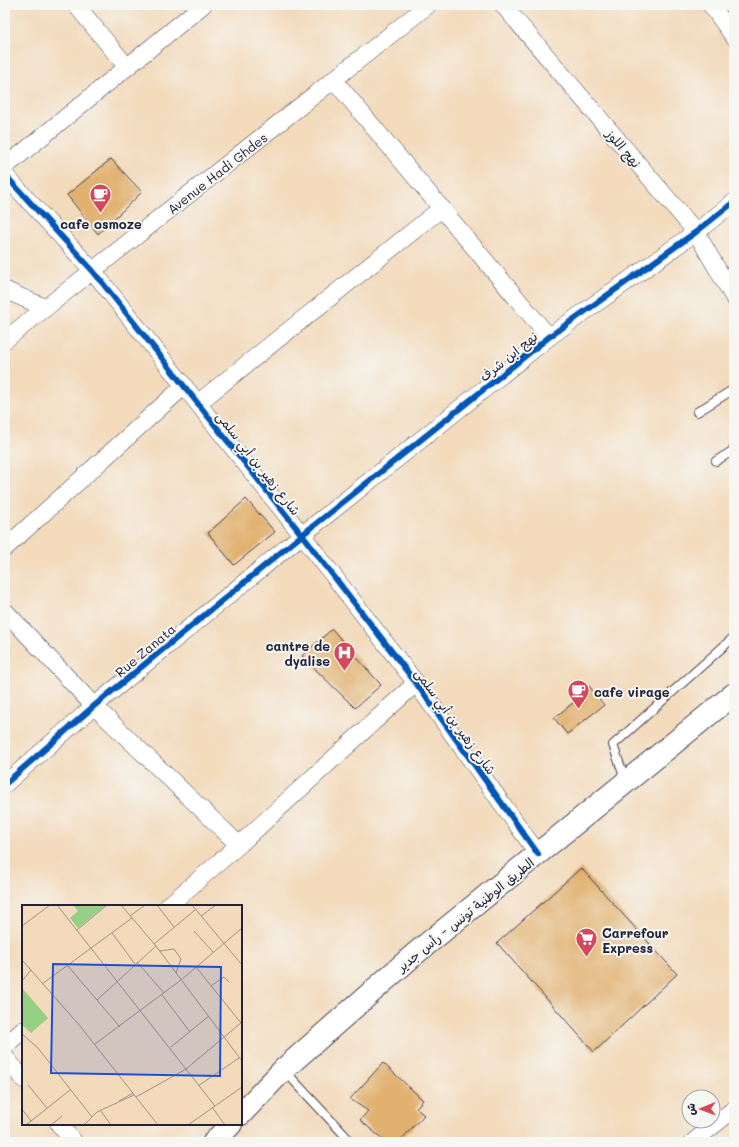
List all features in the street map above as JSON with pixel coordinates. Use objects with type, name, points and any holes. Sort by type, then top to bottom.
[{"type":"main road","name":"الطريق الوطنية تونس - رأس جدير","points":[[242,1113],[284,1069],[416,954],[734,694]]},
{"type":"main road","points":[[214,1142],[230,1125]]},
{"type":"street","points":[[76,5],[127,68]]},
{"type":"street","points":[[5,167],[203,5]]},
{"type":"street","name":"Avenue Hadi Ghdes","points":[[5,340],[428,5]]},
{"type":"street","name":"نهج اللوز","points":[[503,5],[696,232],[734,298]]},
{"type":"street","points":[[711,5],[734,37]]},
{"type":"street","points":[[334,80],[548,337]]},
{"type":"street","name":"شارع زهير بن أبي سلمى","points":[[5,175],[93,271],[302,535],[416,683],[538,854]]},
{"type":"street","name":"نهج ابن شرف","points":[[302,535],[548,337],[696,232],[734,202]]},
{"type":"street","points":[[198,403],[442,208]]},
{"type":"street","points":[[5,290],[46,308]]},
{"type":"street","points":[[5,548],[184,386]]},
{"type":"street","name":"Rue Zanata","points":[[5,784],[94,706],[302,535]]},
{"type":"street","points":[[5,611],[94,706],[239,845]]},
{"type":"street","points":[[169,905],[239,845],[416,683]]},
{"type":"street","points":[[5,1046],[22,1031]]},
{"type":"street","points":[[5,1057],[22,1078]]},
{"type":"street","points":[[693,1142],[734,1109]]},
{"type":"street","points":[[60,1125],[74,1142]]},
{"type":"lane","points":[[697,412],[734,389]]},
{"type":"lane","points":[[716,462],[734,450]]},
{"type":"lane","points":[[626,782],[613,745],[734,637]]},
{"type":"lane","points":[[284,1069],[351,1142]]},
{"type":"building","name":"cafe osmoze","points":[[111,159],[142,192],[98,234],[67,195]]},
{"type":"building","points":[[246,499],[275,532],[234,565],[208,533]]},
{"type":"building","points":[[332,629],[381,685],[355,708],[302,656]]},
{"type":"building","name":"cafe virage","points":[[589,686],[604,705],[567,734],[554,718],[588,691]]},
{"type":"building","name":"Carrefour Express","points":[[581,868],[677,974],[594,1052],[497,943]]},
{"type":"building","points":[[383,1063],[423,1100],[416,1108],[424,1115],[399,1142],[386,1142],[360,1120],[368,1111],[350,1099]]},
{"type":"cycle path","points":[[5,175],[93,271],[302,535],[416,683],[538,854]]},
{"type":"cycle path","points":[[5,784],[94,706],[302,535],[549,337],[696,232],[734,202]]},
{"type":"place","name":"cafe osmoze","points":[[101,214]]},
{"type":"place","name":"cantre de dyalise","points":[[345,672]]},
{"type":"place","name":"cafe virage","points":[[579,710]]},
{"type":"place","name":"Carrefour Express","points":[[587,958]]}]
